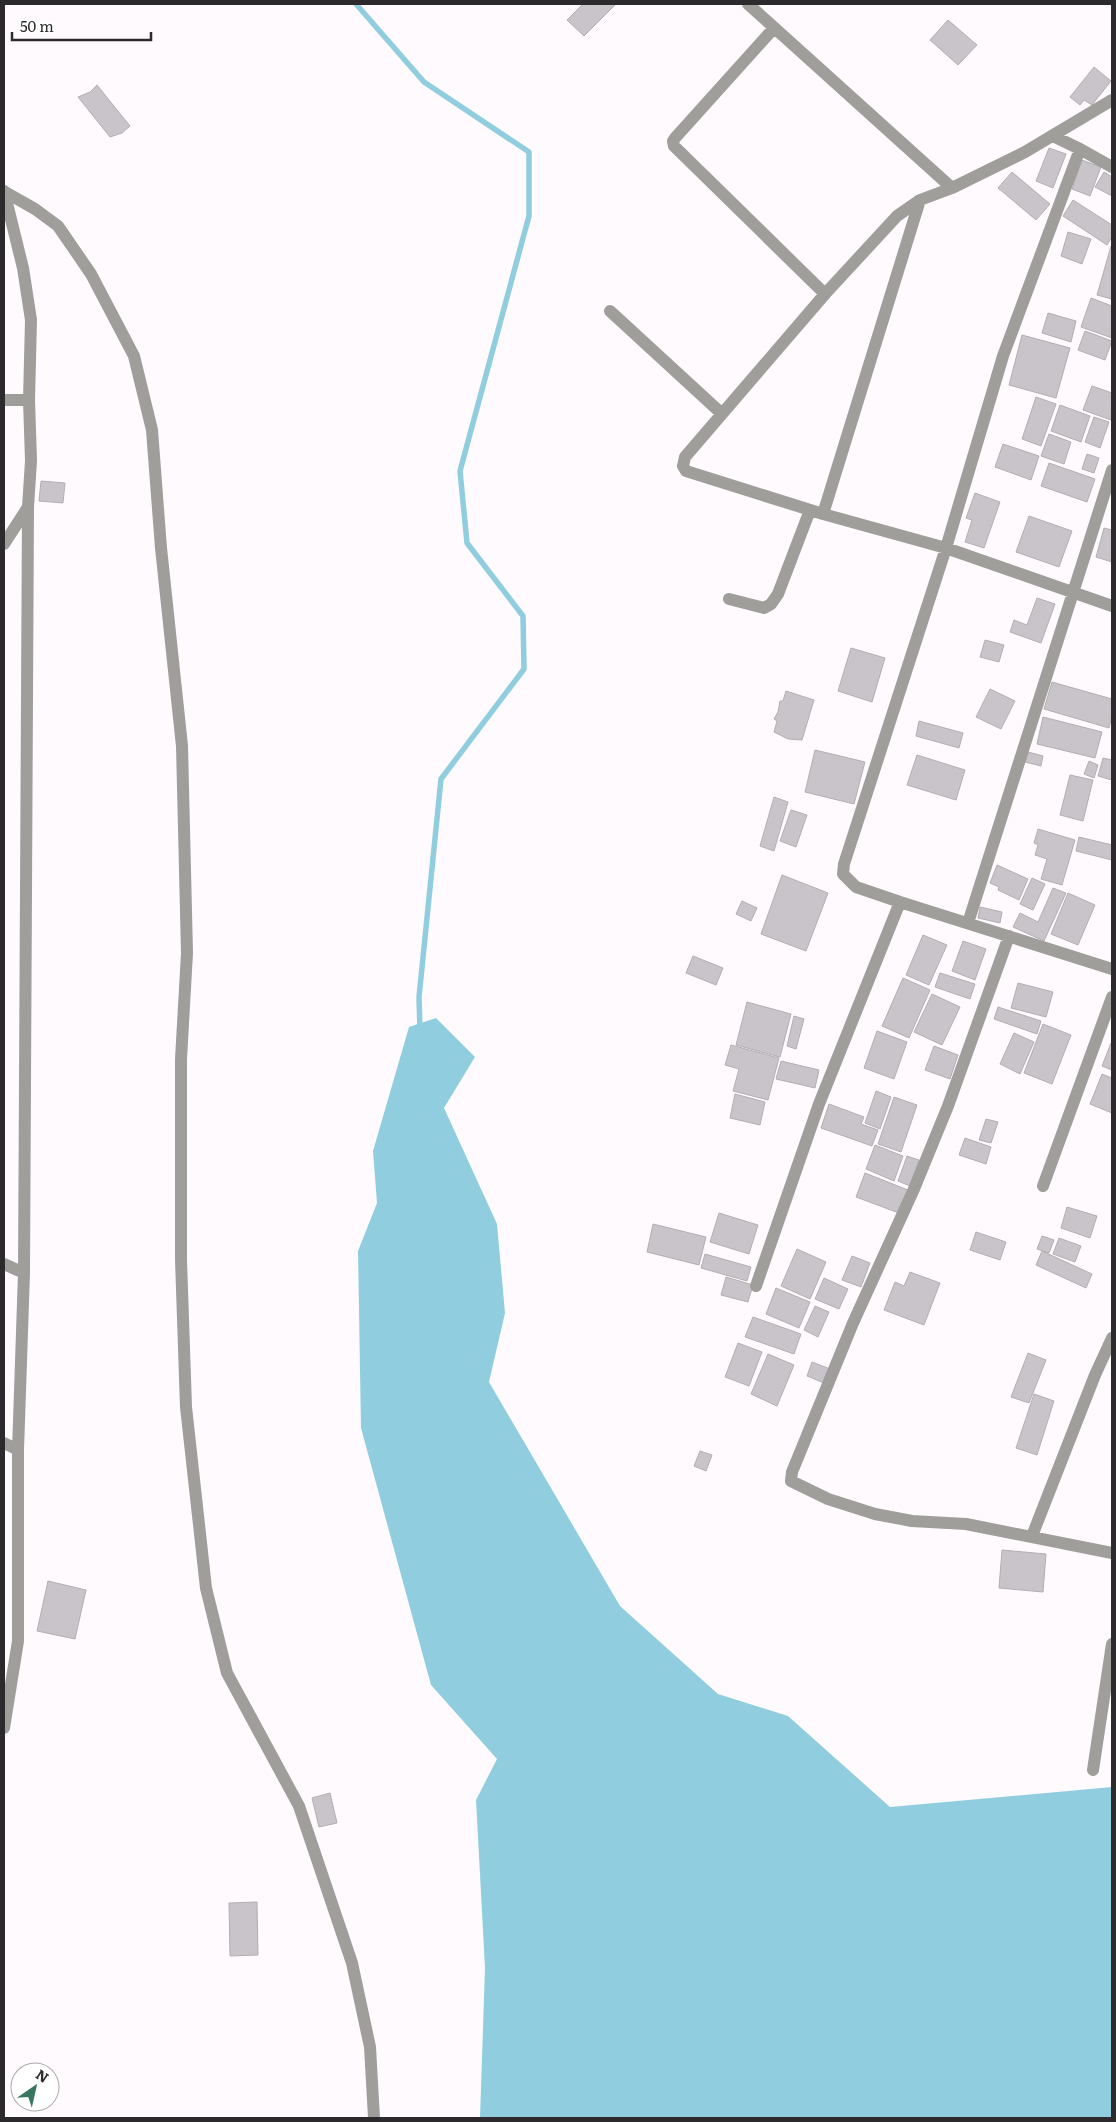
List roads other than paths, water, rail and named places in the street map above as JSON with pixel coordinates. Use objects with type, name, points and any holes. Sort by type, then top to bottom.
[{"type":"street","points":[[748,4],[952,188]]},
{"type":"street","points":[[774,28],[673,141],[674,146],[825,294]]},
{"type":"street","points":[[1112,100],[1053,136],[952,188],[920,200],[897,216],[825,294],[721,413],[685,457],[683,466],[686,471],[823,514],[946,548],[1112,606]]},
{"type":"street","points":[[1053,136],[1112,167]]},
{"type":"street","points":[[1080,149],[1003,356],[946,548],[844,864],[843,874],[856,887],[1112,969]]},
{"type":"street","points":[[4,192],[23,268],[31,320],[29,400],[31,461],[28,508],[24,1273],[18,1450],[18,1641],[4,1728]]},
{"type":"street","points":[[4,192],[35,209],[58,226],[92,274],[134,356],[152,430],[182,746],[187,953],[181,1059],[181,1260],[186,1406],[206,1588],[227,1673],[299,1806],[352,1963],[370,2047],[374,2118]]},
{"type":"street","points":[[823,514],[920,200]]},
{"type":"street","points":[[610,311],[721,413]]},
{"type":"street","points":[[4,400],[29,400]]},
{"type":"street","points":[[968,923],[1112,470]]},
{"type":"street","points":[[4,544],[28,508]]},
{"type":"street","points":[[729,599],[764,608],[771,604],[778,594],[810,510]]},
{"type":"street","points":[[756,1286],[819,1104],[900,902]]},
{"type":"street","points":[[1009,936],[948,1106],[914,1188],[853,1323],[792,1472],[791,1481],[828,1499],[874,1514],[912,1520],[966,1524],[1112,1553]]},
{"type":"street","points":[[1043,1186],[1112,997]]},
{"type":"street","points":[[4,1264],[24,1273]]},
{"type":"street","points":[[1032,1536],[1094,1375],[1112,1338]]},
{"type":"street","points":[[4,1443],[18,1450]]},
{"type":"street","points":[[1092,1770],[1112,1644]]},
{"type":"water","points":[[436,1018],[475,1057],[444,1108],[497,1224],[505,1313],[489,1382],[620,1606],[718,1694],[788,1716],[890,1807],[1112,1787],[1112,2118],[480,2118],[485,1968],[476,1800],[497,1759],[431,1685],[361,1428],[358,1251],[377,1203],[373,1151],[409,1027]]},
{"type":"waterway","points":[[356,4],[424,82],[529,152],[529,216],[460,471],[467,543],[523,616],[524,669],[441,779],[419,997],[420,1030]]}]
